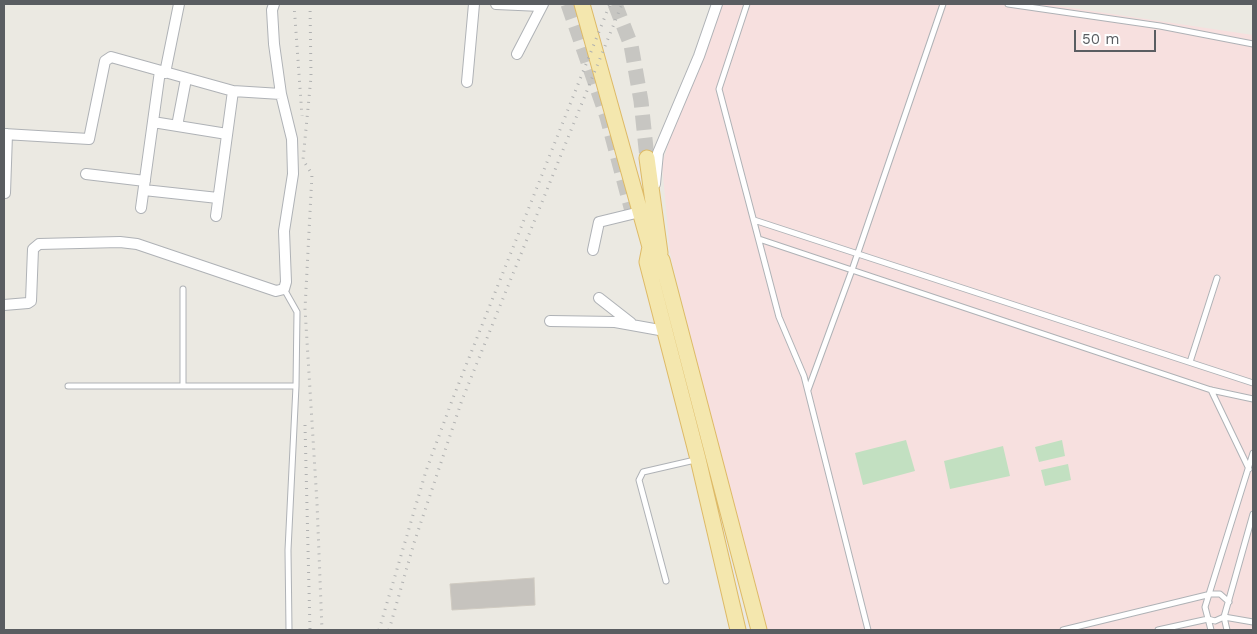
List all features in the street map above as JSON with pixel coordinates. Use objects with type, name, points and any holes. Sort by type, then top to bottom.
[{"type":"main road","points":[[582,4],[653,254],[744,620]]},
{"type":"main road","points":[[647,158],[639,210],[653,254],[665,331],[698,459],[744,620],[758,630]]},
{"type":"street","points":[[141,208],[162,72],[179,4]]},
{"type":"street","points":[[4,305],[32,301],[33,249],[39,244],[129,243],[164,252],[276,291],[284,289],[286,282],[284,231],[293,174],[292,139],[281,94],[274,44],[272,10],[274,4]]},
{"type":"street","points":[[467,82],[474,4]]},
{"type":"street","points":[[496,4],[542,5],[516,54]]},
{"type":"street","points":[[593,250],[599,222],[639,210],[658,153],[699,56],[717,4]]},
{"type":"street","points":[[5,193],[5,134],[89,139],[107,59],[111,57],[233,92],[281,94]]},
{"type":"street","points":[[177,126],[186,79]]},
{"type":"street","points":[[216,216],[233,92]]},
{"type":"street","points":[[153,122],[227,134]]},
{"type":"street","points":[[86,174],[218,198]]},
{"type":"street","points":[[599,298],[634,325]]},
{"type":"street","points":[[550,321],[616,322],[665,331]]},
{"type":"lane","points":[[747,4],[719,89],[779,317],[800,365],[808,390],[868,630]]},
{"type":"lane","points":[[808,390],[852,270],[943,4]]},
{"type":"lane","points":[[1008,4],[1160,26],[1253,44]]},
{"type":"lane","points":[[754,220],[1253,383]]},
{"type":"lane","points":[[759,239],[1211,390],[1253,399]]},
{"type":"lane","points":[[1190,362],[1217,278]]},
{"type":"lane","points":[[284,289],[297,312],[296,386],[288,550],[289,630]]},
{"type":"lane","points":[[183,290],[183,386]]},
{"type":"lane","points":[[68,386],[296,386]]},
{"type":"lane","points":[[1211,390],[1249,469]]},
{"type":"lane","points":[[1210,630],[1205,607],[1211,594],[1253,454]]},
{"type":"lane","points":[[666,580],[638,480],[643,472],[698,459]]},
{"type":"lane","points":[[1227,630],[1224,617],[1253,514]]},
{"type":"lane","points":[[1063,630],[1211,594],[1220,594],[1228,602]]},
{"type":"lane","points":[[1158,630],[1208,619],[1215,621],[1224,617],[1253,622]]},
{"type":"shaded area","points":[[712,4],[1045,4],[1253,35],[1253,630],[764,630],[670,253],[662,164]]},
{"type":"green space","points":[[906,440],[915,471],[863,485],[855,453]]},
{"type":"green space","points":[[1062,440],[1065,456],[1039,462],[1035,447]]},
{"type":"green space","points":[[1003,446],[1010,476],[950,489],[944,461]]},
{"type":"green space","points":[[1068,464],[1071,480],[1045,486],[1041,470]]},
{"type":"building","points":[[534,578],[535,605],[452,610],[450,584]]},
{"type":"tunnel","points":[[568,4],[607,117],[632,211]]},
{"type":"tunnel","points":[[615,4],[631,45],[641,101],[647,158]]},
{"type":"railway","points":[[294,4],[302,116]]},
{"type":"railway","points":[[310,4],[311,77],[303,160],[312,174],[305,309],[317,503],[322,630]]},
{"type":"railway","points":[[379,630],[426,471],[453,398],[610,4]]},
{"type":"railway","points":[[389,630],[414,543],[462,400],[622,4]]},
{"type":"railway","points":[[305,425],[310,630]]}]
